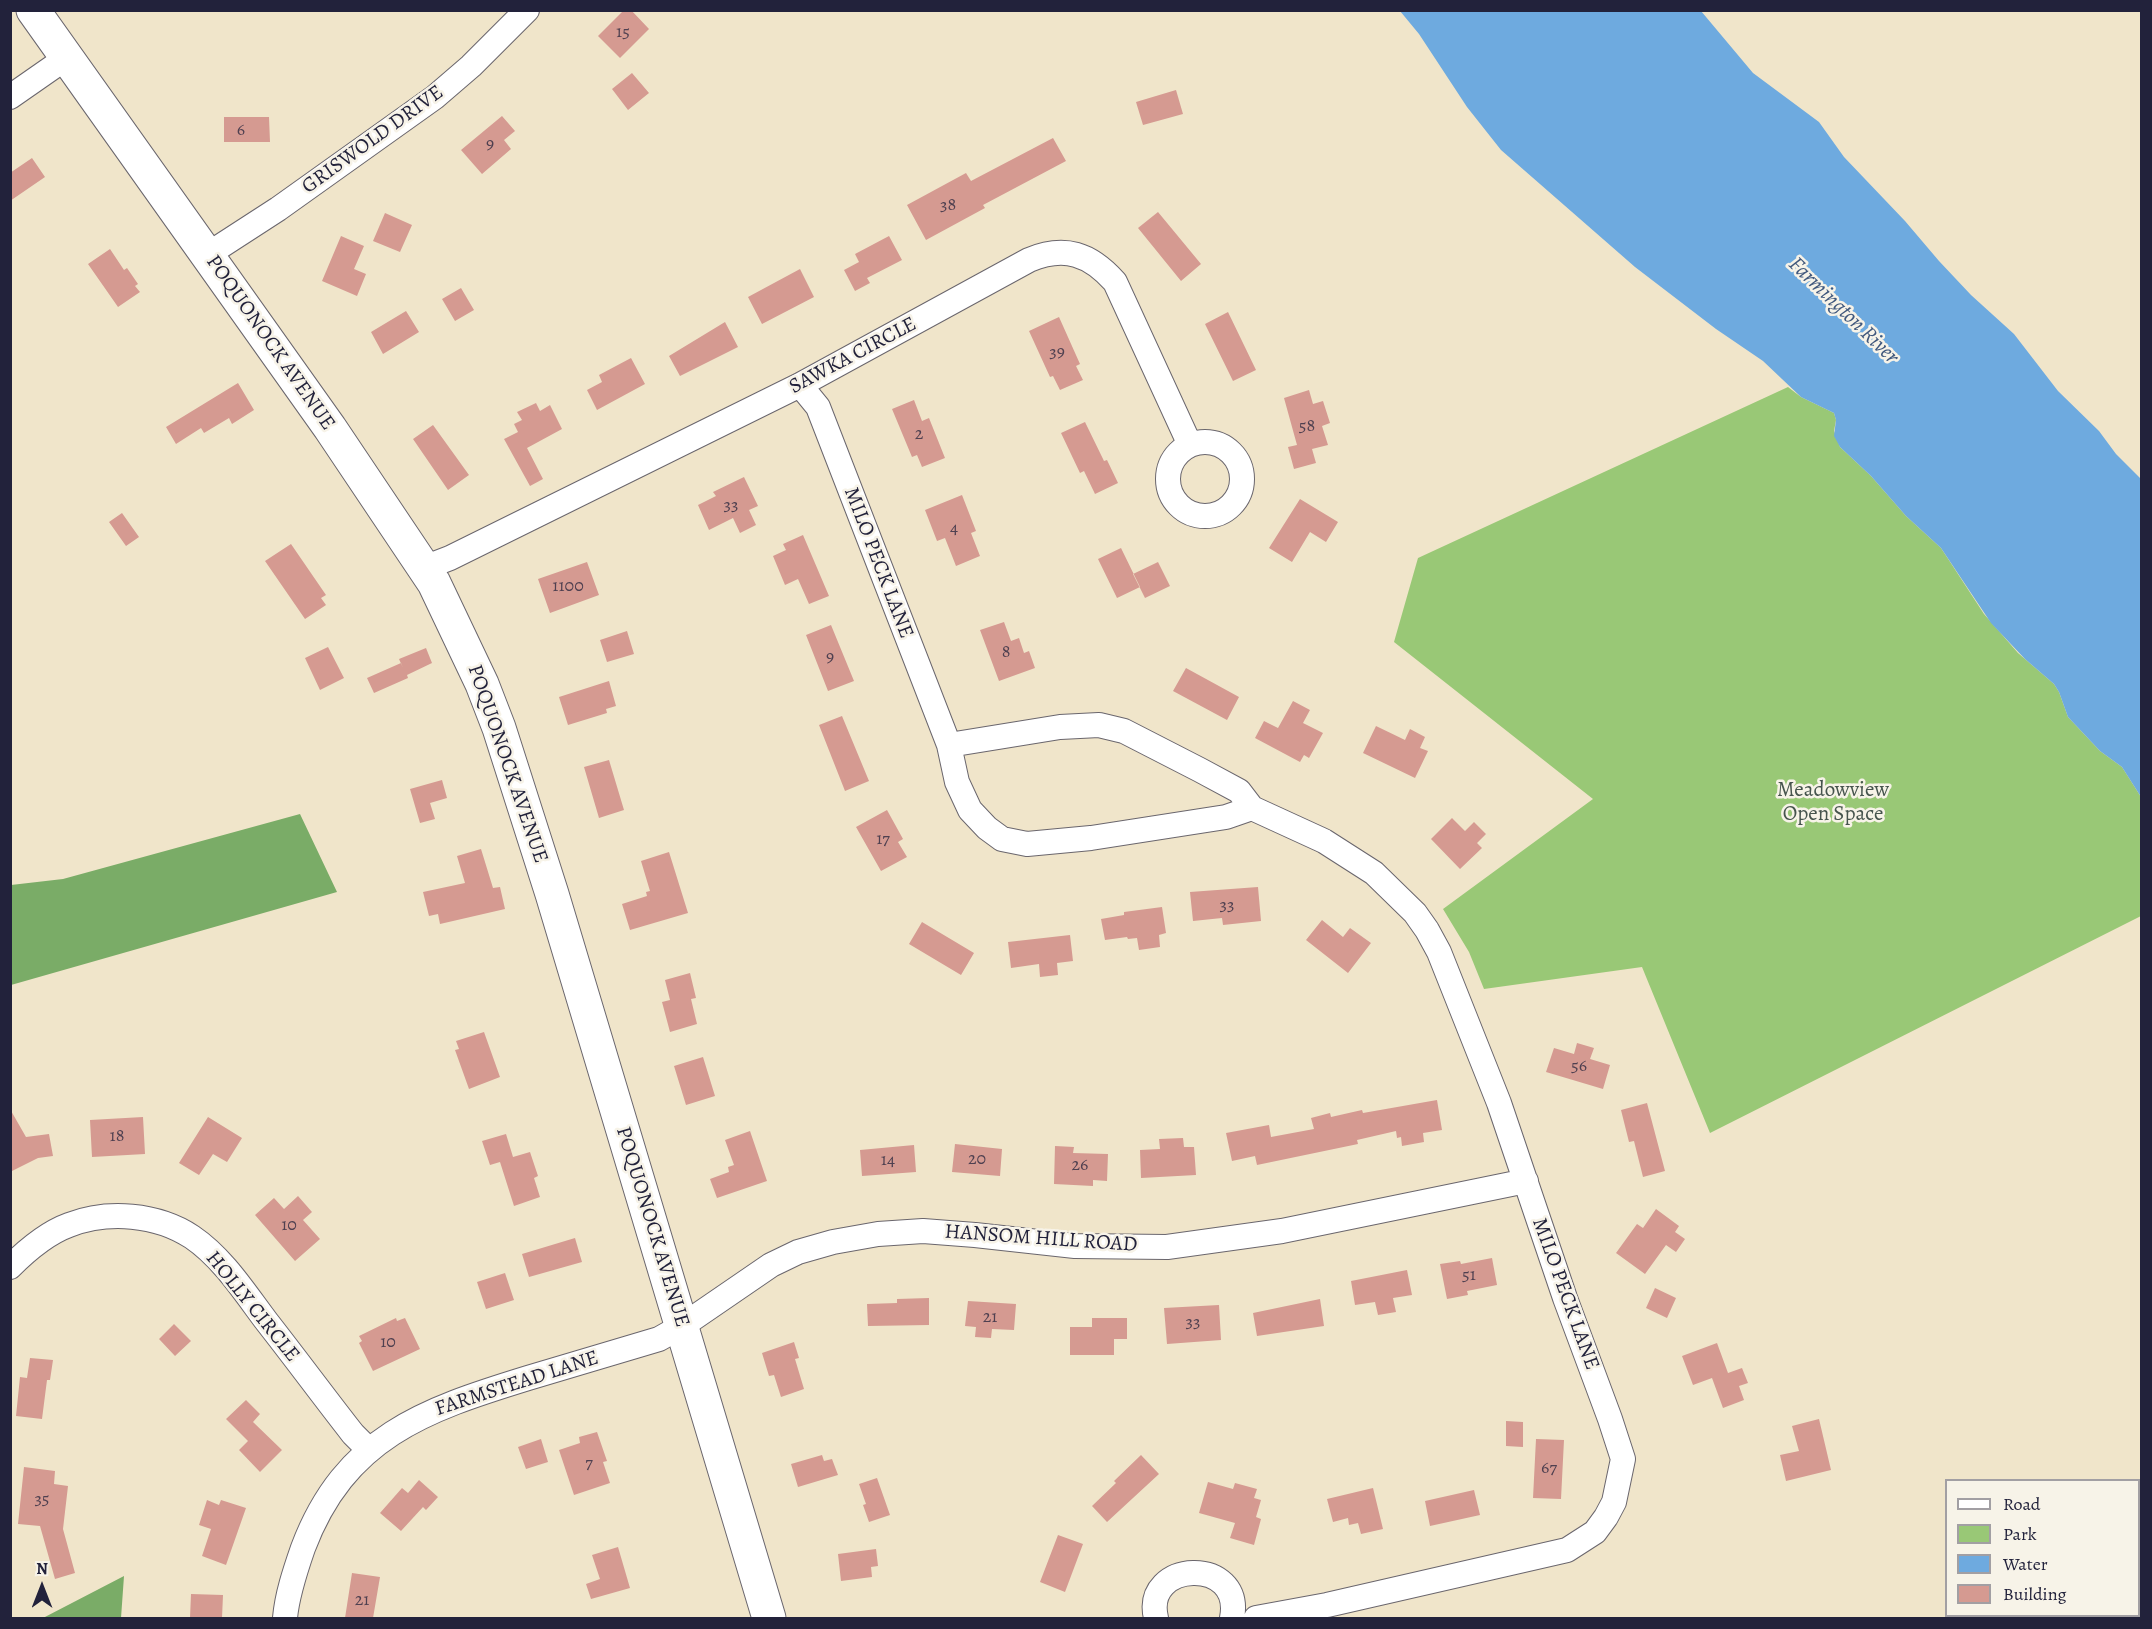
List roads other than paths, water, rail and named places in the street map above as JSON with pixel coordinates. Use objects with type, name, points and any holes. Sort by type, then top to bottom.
[{"type":"main road","name":"POQUONOCK AVENUE","points":[[33,10],[330,428],[424,568],[448,611],[482,684],[499,728],[545,872],[769,1618]]},
{"type":"street","name":"GRISWOLD DRIVE","points":[[207,255],[262,220],[435,97],[471,66],[527,10]]},
{"type":"street","points":[[10,97],[66,58]]},
{"type":"street","name":"SAWKA CIRCLE","points":[[424,568],[450,558],[800,385],[1045,253],[1060,252],[1089,258],[1103,268],[1115,282],[1190,445]]},
{"type":"street","name":"MILO PECK LANE","points":[[800,385],[818,407],[949,745],[957,782],[970,810],[987,828],[1002,839],[1028,844],[1091,838],[1226,817],[1252,808]]},
{"type":"street","name":"MILO PECK LANE","points":[[949,745],[1060,727],[1099,725],[1124,731],[1239,791],[1252,808],[1324,841],[1356,860],[1374,873],[1415,913],[1439,952],[1462,1005],[1499,1103],[1565,1298],[1623,1459],[1614,1502],[1606,1517],[1595,1532],[1567,1550],[1327,1605],[1244,1618],[1228,1590],[1219,1580],[1208,1574],[1194,1571],[1176,1576],[1161,1589],[1156,1602],[1156,1618]]},
{"type":"street","name":"HANSOM HILL ROAD","points":[[682,1326],[771,1265],[798,1252],[833,1242],[878,1234],[923,1231],[1075,1246],[1167,1247],[1282,1231],[1526,1181]]},
{"type":"street","name":"HOLLY CIRCLE","points":[[10,1267],[30,1248],[53,1233],[68,1225],[88,1220],[131,1216],[151,1220],[191,1237],[225,1268],[353,1434],[369,1450]]},
{"type":"street","name":"FARMSTEAD LANE","points":[[285,1618],[290,1592],[313,1524],[336,1487],[369,1450],[401,1427],[448,1404],[659,1339],[682,1326]]},
{"type":"water","name":"Farmington River","points":[[1400,11],[1701,11],[1753,73],[1819,122],[1844,157],[1971,295],[2014,334],[2058,391],[2099,431],[2116,454],[2141,479],[2141,797],[2122,767],[2100,751],[2068,717],[2054,684],[2025,659],[1991,623],[1941,548],[1906,516],[1871,476],[1840,447],[1834,436],[1836,420],[1834,413],[1801,397],[1763,361],[1716,329],[1635,267],[1501,150],[1467,107],[1419,34]]},
{"type":"park label","name":"Meadowview Open Space","points":[[1833,803]]}]
